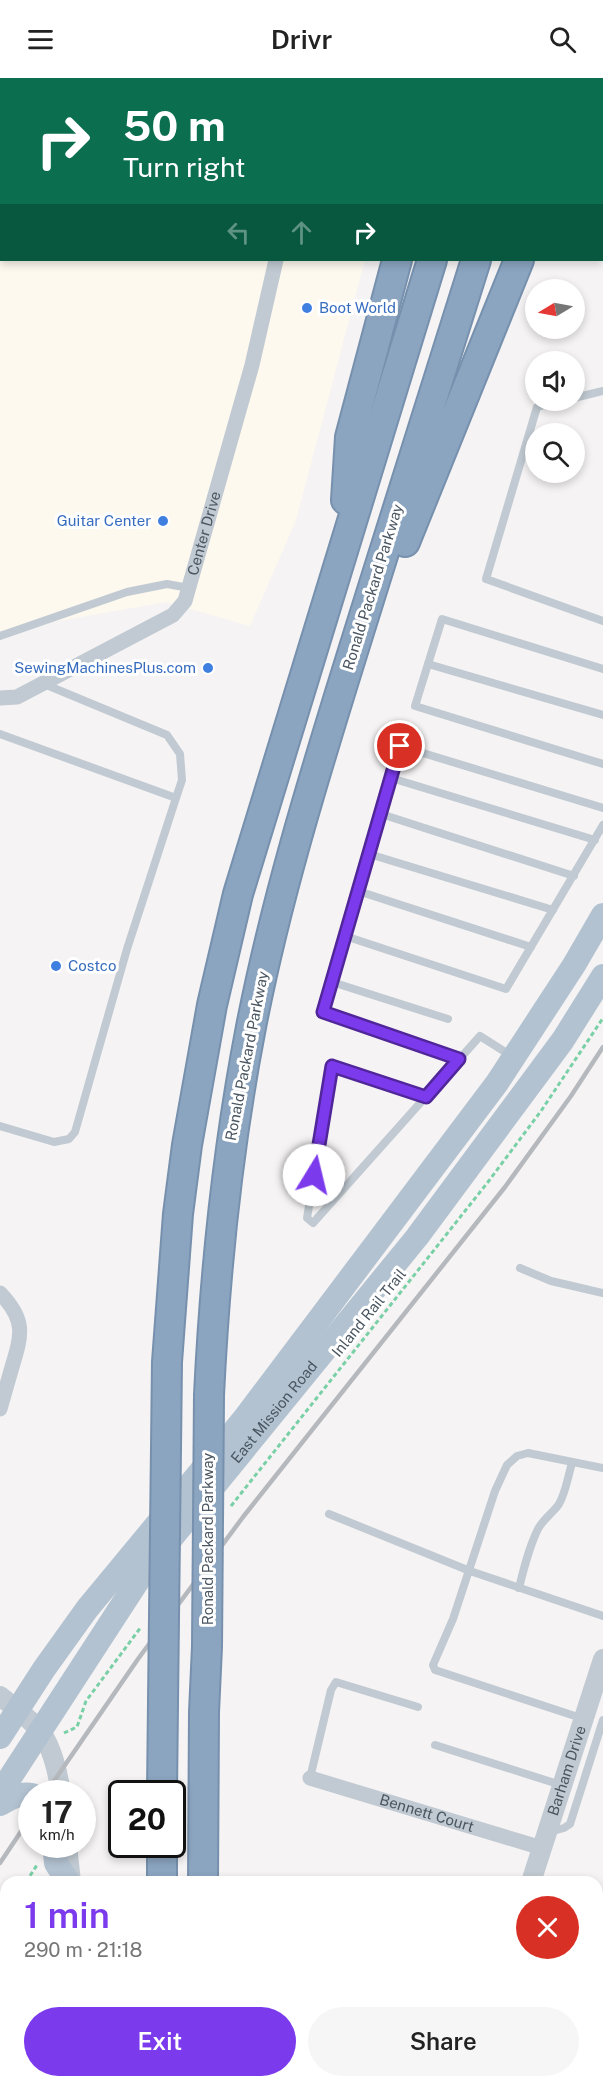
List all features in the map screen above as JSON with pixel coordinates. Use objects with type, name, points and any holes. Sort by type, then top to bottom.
[{"type":"highway","points":[[342,556],[350,437],[397,261]]},
{"type":"highway","points":[[162,1780],[167,1362],[178,1214],[187,1145],[206,1039],[238,894],[432,261]]},
{"type":"highway","name":"Ronald Packard Parkway","points":[[203,1876],[209,1395],[214,1299],[228,1160],[251,1025],[305,804],[476,261]]},
{"type":"highway","points":[[354,646],[401,552],[519,261]]},
{"type":"highway","points":[[204,1712],[219,1876]]},
{"type":"highway","points":[[162,1858],[162,1876]]},
{"type":"main road","name":"East Mission Road","points":[[0,1737],[9,1704],[244,1419],[456,1139],[514,1058],[603,915]]},
{"type":"main road","name":"East Mission Road","points":[[0,1793],[143,1573],[417,1236],[563,1040],[603,976]]},
{"type":"main road","points":[[514,1058],[521,1069],[520,1100]]},
{"type":"main road","points":[[0,1804],[18,1796]]},
{"type":"main road","points":[[55,1858],[56,1863],[65,1876]]},
{"type":"street","name":"Center Drive","points":[[0,698],[17,697],[173,615],[185,601],[252,365],[276,261]]},
{"type":"street","points":[[0,1293],[18,1318],[21,1338],[0,1409]]},
{"type":"street","name":"Barham Drive","points":[[533,1876],[562,1785],[593,1719],[603,1659]]},
{"type":"street","points":[[9,1704],[40,1730],[51,1753],[59,1780]]},
{"type":"street","name":"Bennett Court","points":[[310,1778],[545,1840]]},
{"type":"street","points":[[68,1858],[69,1876]]},
{"type":"lane","points":[[585,395],[603,391]]},
{"type":"lane","points":[[536,411],[486,579],[603,621]]},
{"type":"lane","points":[[0,636],[127,592],[167,584],[189,588]]},
{"type":"lane","points":[[603,669],[442,619],[415,706],[603,764]]},
{"type":"lane","points":[[428,663],[603,715]]},
{"type":"lane","points":[[0,1126],[54,1142],[69,1139],[75,1132],[127,949],[182,780],[180,754],[167,735],[43,683]]},
{"type":"lane","points":[[0,734],[176,798]]},
{"type":"lane","points":[[459,1059],[323,1012],[400,746],[603,808]]},
{"type":"lane","points":[[391,778],[595,840]]},
{"type":"lane","points":[[381,814],[574,876]]},
{"type":"lane","points":[[345,936],[506,989],[603,825]]},
{"type":"lane","points":[[369,854],[553,910]]},
{"type":"lane","points":[[358,891],[531,947]]},
{"type":"lane","points":[[332,982],[448,1019]]},
{"type":"lane","points":[[426,1097],[332,1066],[307,1218],[313,1222],[426,1097],[480,1036],[514,1058]]},
{"type":"lane","points":[[520,1268],[551,1281],[603,1293]]},
{"type":"lane","points":[[545,1840],[570,1824],[593,1719],[435,1670],[433,1665],[453,1619],[495,1491],[507,1465],[517,1456],[528,1453],[603,1468]]},
{"type":"lane","points":[[519,1588],[534,1538],[549,1514],[558,1505],[572,1463]]},
{"type":"lane","points":[[329,1514],[470,1571],[603,1616]]},
{"type":"lane","points":[[310,1778],[331,1690],[336,1682],[418,1707]]},
{"type":"lane","points":[[435,1745],[562,1785]]},
{"type":"path","name":"Inland Rail Trail","points":[[228,1509],[488,1182],[542,1111],[603,1018]]},
{"type":"path","points":[[65,1732],[77,1727],[86,1701],[142,1626]]},
{"type":"shaded area","points":[[0,261],[365,261],[296,520],[250,626],[166,602],[0,631]]},
{"type":"railway","points":[[55,1780],[138,1659],[243,1517],[505,1187],[571,1096],[603,1047]]},
{"type":"railway","points":[[0,1863],[18,1836]]},
{"type":"place","name":"Boot World","points":[[307,308]]},
{"type":"place","name":"Guitar Center","points":[[163,521]]},
{"type":"place","name":"SewingMachinesPlus.com","points":[[208,668]]},
{"type":"place","name":"Costco","points":[[56,966]]},
{"type":"route","points":[[314,1175],[332,1066],[426,1097],[459,1059],[323,1012],[400,746]]}]
